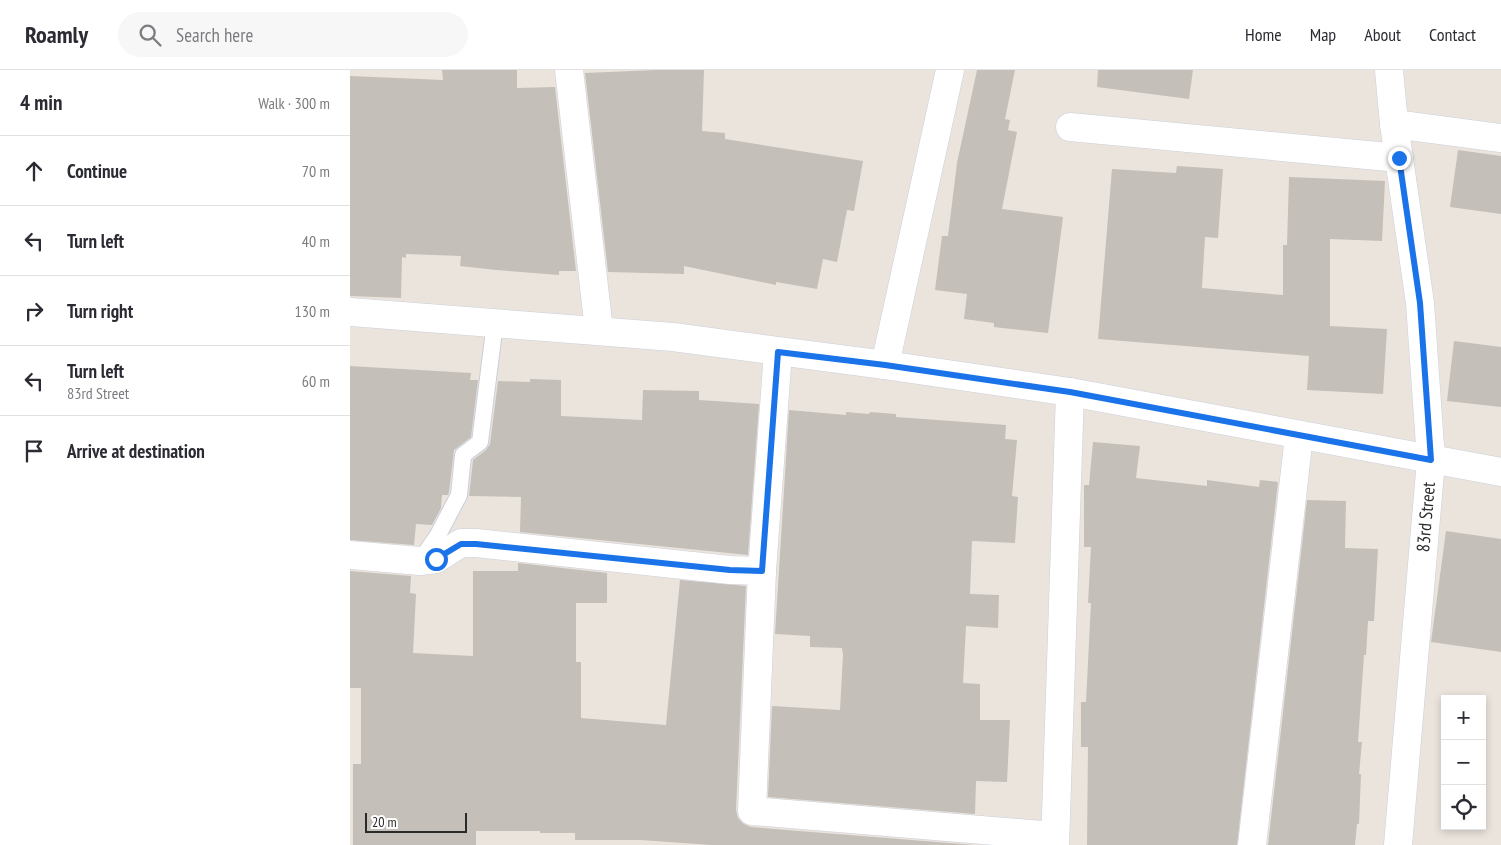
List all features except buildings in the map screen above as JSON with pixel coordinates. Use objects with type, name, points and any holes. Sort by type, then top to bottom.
[{"type":"street","points":[[569,70],[599,330]]},
{"type":"street","points":[[885,365],[950,70]]},
{"type":"street","name":"83rd Street","points":[[1389,70],[1394,124],[1420,303],[1431,460],[1398,845]]},
{"type":"street","points":[[1394,124],[1501,138]]},
{"type":"street","points":[[1070,127],[1399,158]]},
{"type":"street","points":[[350,312],[673,337],[885,365],[1070,392],[1501,472]]},
{"type":"street","points":[[778,352],[762,571],[752,811],[1055,840],[1070,392]]},
{"type":"street","points":[[1252,845],[1299,436]]},
{"type":"street","points":[[350,555],[420,561],[436,559],[461,544],[476,544],[730,570],[762,571]]},
{"type":"lane","points":[[420,561],[438,535],[458,496],[463,455],[480,442],[496,323]]},
{"type":"route","points":[[436,559],[451,548],[461,544],[476,544],[730,570],[762,571],[778,352],[885,365],[1070,392],[1431,460],[1420,303],[1399,158]]}]
